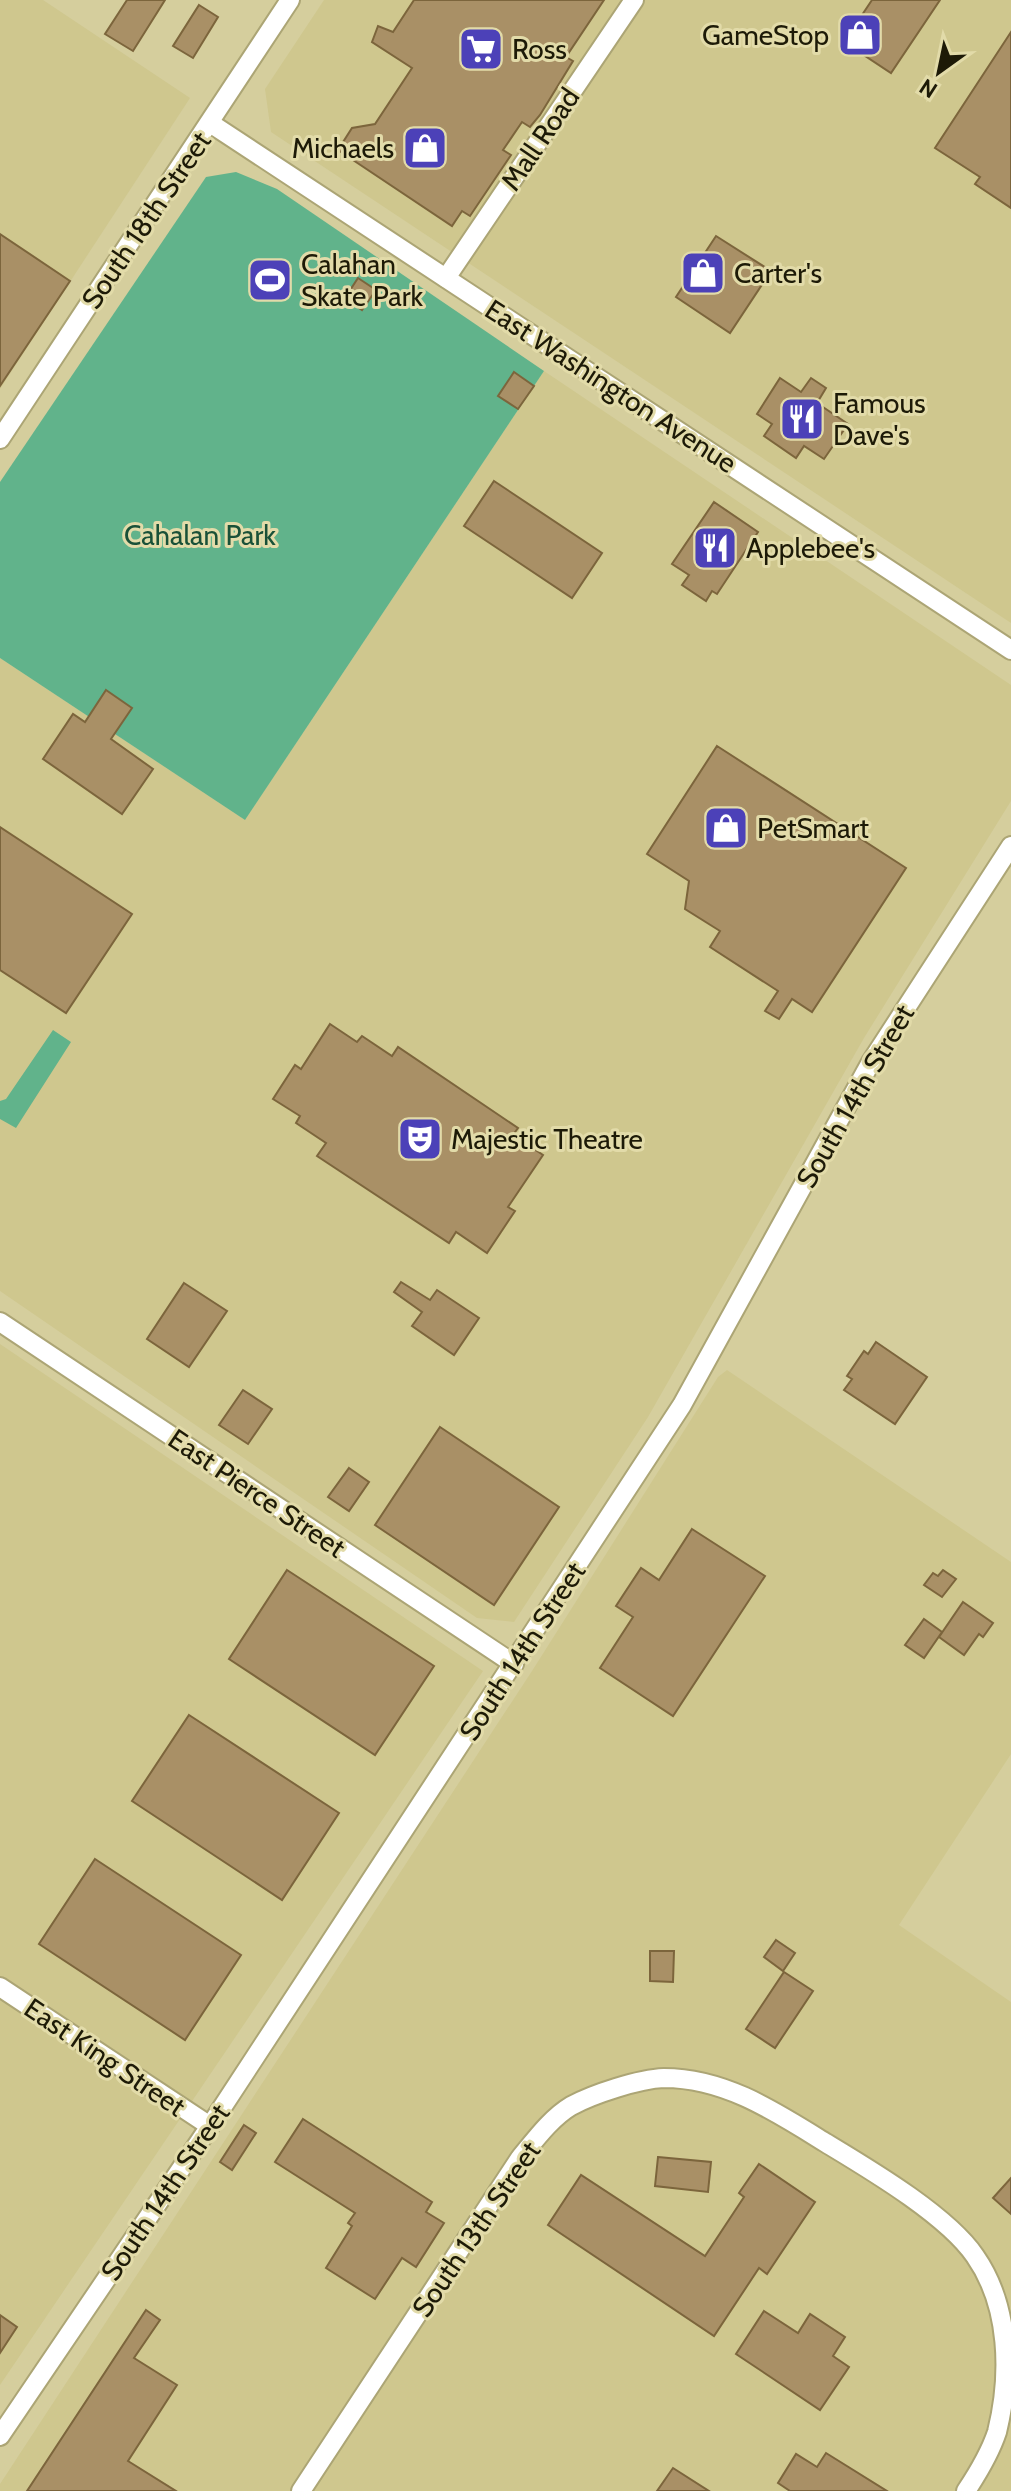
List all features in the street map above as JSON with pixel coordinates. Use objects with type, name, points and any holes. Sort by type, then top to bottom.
[{"type":"street","name":"Mall Road","points":[[446,278],[634,0]]},
{"type":"street","name":"South 18th Street","points":[[0,439],[288,1]]},
{"type":"street","name":"East Washington Avenue","points":[[210,123],[1011,650]]},
{"type":"street","name":"South 14th Street","points":[[0,2436],[210,2126],[682,1405],[871,1062],[1011,846]]},
{"type":"street","name":"East Pierce Street","points":[[0,1322],[514,1664]]},
{"type":"street","name":"East King Street","points":[[0,1987],[210,2126]]},
{"type":"street","name":"South 13th Street","points":[[301,2491],[520,2158],[570,2107],[602,2093],[663,2078],[696,2082],[755,2099],[849,2157],[944,2222],[975,2255],[996,2293],[1006,2351],[1003,2408],[996,2434],[980,2470],[966,2491]]},
{"type":"shaded area","points":[[0,0],[43,0],[190,98],[0,389]]},
{"type":"shaded area","points":[[324,0],[1011,0],[1011,623],[271,132],[265,89]]},
{"type":"shaded area","points":[[544,371],[1011,685],[1011,801],[864,1038],[648,1417],[514,1622],[477,1618],[0,1291],[0,658],[245,820]]},
{"type":"shaded area","points":[[0,1344],[483,1671],[0,2385]]},
{"type":"shaded area","points":[[727,1370],[1011,1562],[1011,1754],[899,1925],[1011,2002],[1011,2491],[0,2491],[0,2484],[532,1671],[718,1377]]},
{"type":"green space","name":"Cahalan Park","points":[[236,172],[277,189],[544,371],[245,820],[0,658],[0,482],[206,177]]},
{"type":"green space","points":[[53,1030],[71,1042],[16,1128],[0,1119],[0,1101],[6,1099]]},
{"type":"building","points":[[127,0],[165,0],[133,51],[105,34]]},
{"type":"building","points":[[414,0],[604,0],[566,57],[573,61],[540,115],[530,127],[522,122],[503,150],[511,155],[470,216],[462,211],[452,226],[338,150],[352,128],[375,124],[412,68],[372,42],[378,26],[393,32]]},
{"type":"building","points":[[872,0],[940,0],[891,73],[844,42]]},
{"type":"building","points":[[199,5],[218,17],[193,58],[173,46]]},
{"type":"building","points":[[1011,32],[1011,208],[975,184],[980,177],[935,148]]},
{"type":"building","points":[[0,234],[70,281],[0,386]]},
{"type":"building","points":[[716,236],[771,271],[730,333],[676,297]]},
{"type":"building","points":[[358,278],[376,290],[362,310],[345,298]]},
{"type":"building","points":[[514,372],[534,386],[518,409],[498,396]]},
{"type":"building","name":"Famous Dave's","points":[[780,378],[801,392],[811,378],[826,388],[817,403],[848,424],[824,459],[804,446],[796,458],[764,436],[772,424],[757,414]]},
{"type":"building","points":[[494,481],[602,553],[572,598],[464,526]]},
{"type":"building","name":"Applebee's","points":[[714,502],[758,532],[717,594],[712,591],[706,601],[682,585],[689,575],[672,564]]},
{"type":"building","points":[[106,690],[132,708],[111,739],[153,769],[122,814],[43,759],[73,714],[85,722]]},
{"type":"building","points":[[717,746],[906,868],[812,1012],[792,999],[779,1019],[765,1011],[778,991],[710,947],[720,931],[685,909],[689,881],[647,854]]},
{"type":"building","points":[[0,827],[132,914],[66,1013],[0,970]]},
{"type":"building","name":"Majestic Theatre","points":[[330,1024],[357,1042],[362,1036],[392,1056],[398,1047],[518,1128],[513,1135],[543,1155],[508,1207],[515,1211],[487,1253],[456,1232],[449,1243],[317,1156],[326,1143],[296,1123],[300,1116],[273,1099],[295,1065],[301,1069]]},
{"type":"building","points":[[401,1282],[430,1300],[437,1290],[479,1318],[454,1355],[412,1326],[422,1312],[394,1292]]},
{"type":"building","points":[[184,1283],[227,1311],[189,1367],[147,1339]]},
{"type":"building","points":[[876,1342],[927,1377],[895,1424],[844,1390],[852,1379],[847,1376],[864,1351],[868,1354]]},
{"type":"building","points":[[243,1390],[272,1409],[248,1444],[219,1425]]},
{"type":"building","points":[[440,1427],[559,1507],[494,1605],[375,1525]]},
{"type":"building","points":[[349,1468],[369,1482],[349,1511],[328,1497]]},
{"type":"building","points":[[692,1529],[765,1576],[673,1716],[600,1668],[633,1617],[616,1606],[641,1568],[659,1580]]},
{"type":"building","points":[[287,1570],[434,1666],[375,1755],[229,1659]]},
{"type":"building","points":[[943,1570],[956,1579],[942,1597],[924,1585],[933,1573],[938,1576]]},
{"type":"building","points":[[963,1602],[993,1623],[983,1637],[979,1634],[964,1655],[939,1637]]},
{"type":"building","points":[[924,1619],[942,1632],[924,1658],[905,1645]]},
{"type":"building","points":[[189,1715],[339,1813],[282,1900],[132,1801]]},
{"type":"building","points":[[95,1859],[241,1955],[185,2040],[39,1944]]},
{"type":"building","points":[[776,1940],[795,1953],[783,1971],[764,1957]]},
{"type":"building","points":[[650,1951],[674,1951],[673,1982],[650,1981]]},
{"type":"building","points":[[784,1972],[813,1991],[775,2048],[746,2029]]},
{"type":"building","points":[[303,2119],[432,2202],[426,2212],[444,2223],[416,2267],[402,2258],[375,2299],[326,2268],[352,2226],[348,2223],[355,2213],[275,2162]]},
{"type":"building","points":[[244,2125],[256,2133],[232,2170],[220,2162]]},
{"type":"building","points":[[658,2157],[711,2162],[708,2192],[655,2186]]},
{"type":"building","points":[[759,2164],[815,2202],[767,2274],[759,2268],[714,2336],[548,2225],[581,2175],[705,2256],[744,2197],[739,2193]]},
{"type":"building","points":[[1011,2178],[1011,2214],[993,2198]]},
{"type":"building","points":[[146,2310],[160,2320],[134,2358],[177,2385],[128,2461],[176,2491],[27,2491]]},
{"type":"building","points":[[764,2311],[798,2333],[810,2314],[845,2337],[833,2356],[849,2367],[820,2410],[736,2354]]},
{"type":"building","points":[[0,2315],[17,2327],[0,2353]]},
{"type":"building","points":[[826,2453],[887,2491],[790,2491],[778,2483],[796,2454],[817,2467]]},
{"type":"building","points":[[673,2468],[709,2491],[657,2491]]},
{"type":"place","name":"GameStop","points":[[860,35]]},
{"type":"place","name":"Ross","points":[[481,49]]},
{"type":"place","name":"Michaels","points":[[425,148]]},
{"type":"place","name":"Carter's","points":[[703,273]]},
{"type":"place","name":"Calahan Skate Park","points":[[270,280]]},
{"type":"place","name":"Famous Dave's","points":[[802,419]]},
{"type":"place","name":"Applebee's","points":[[715,548]]},
{"type":"place","name":"PetSmart","points":[[726,828]]},
{"type":"place","name":"Majestic Theatre","points":[[420,1139]]}]
